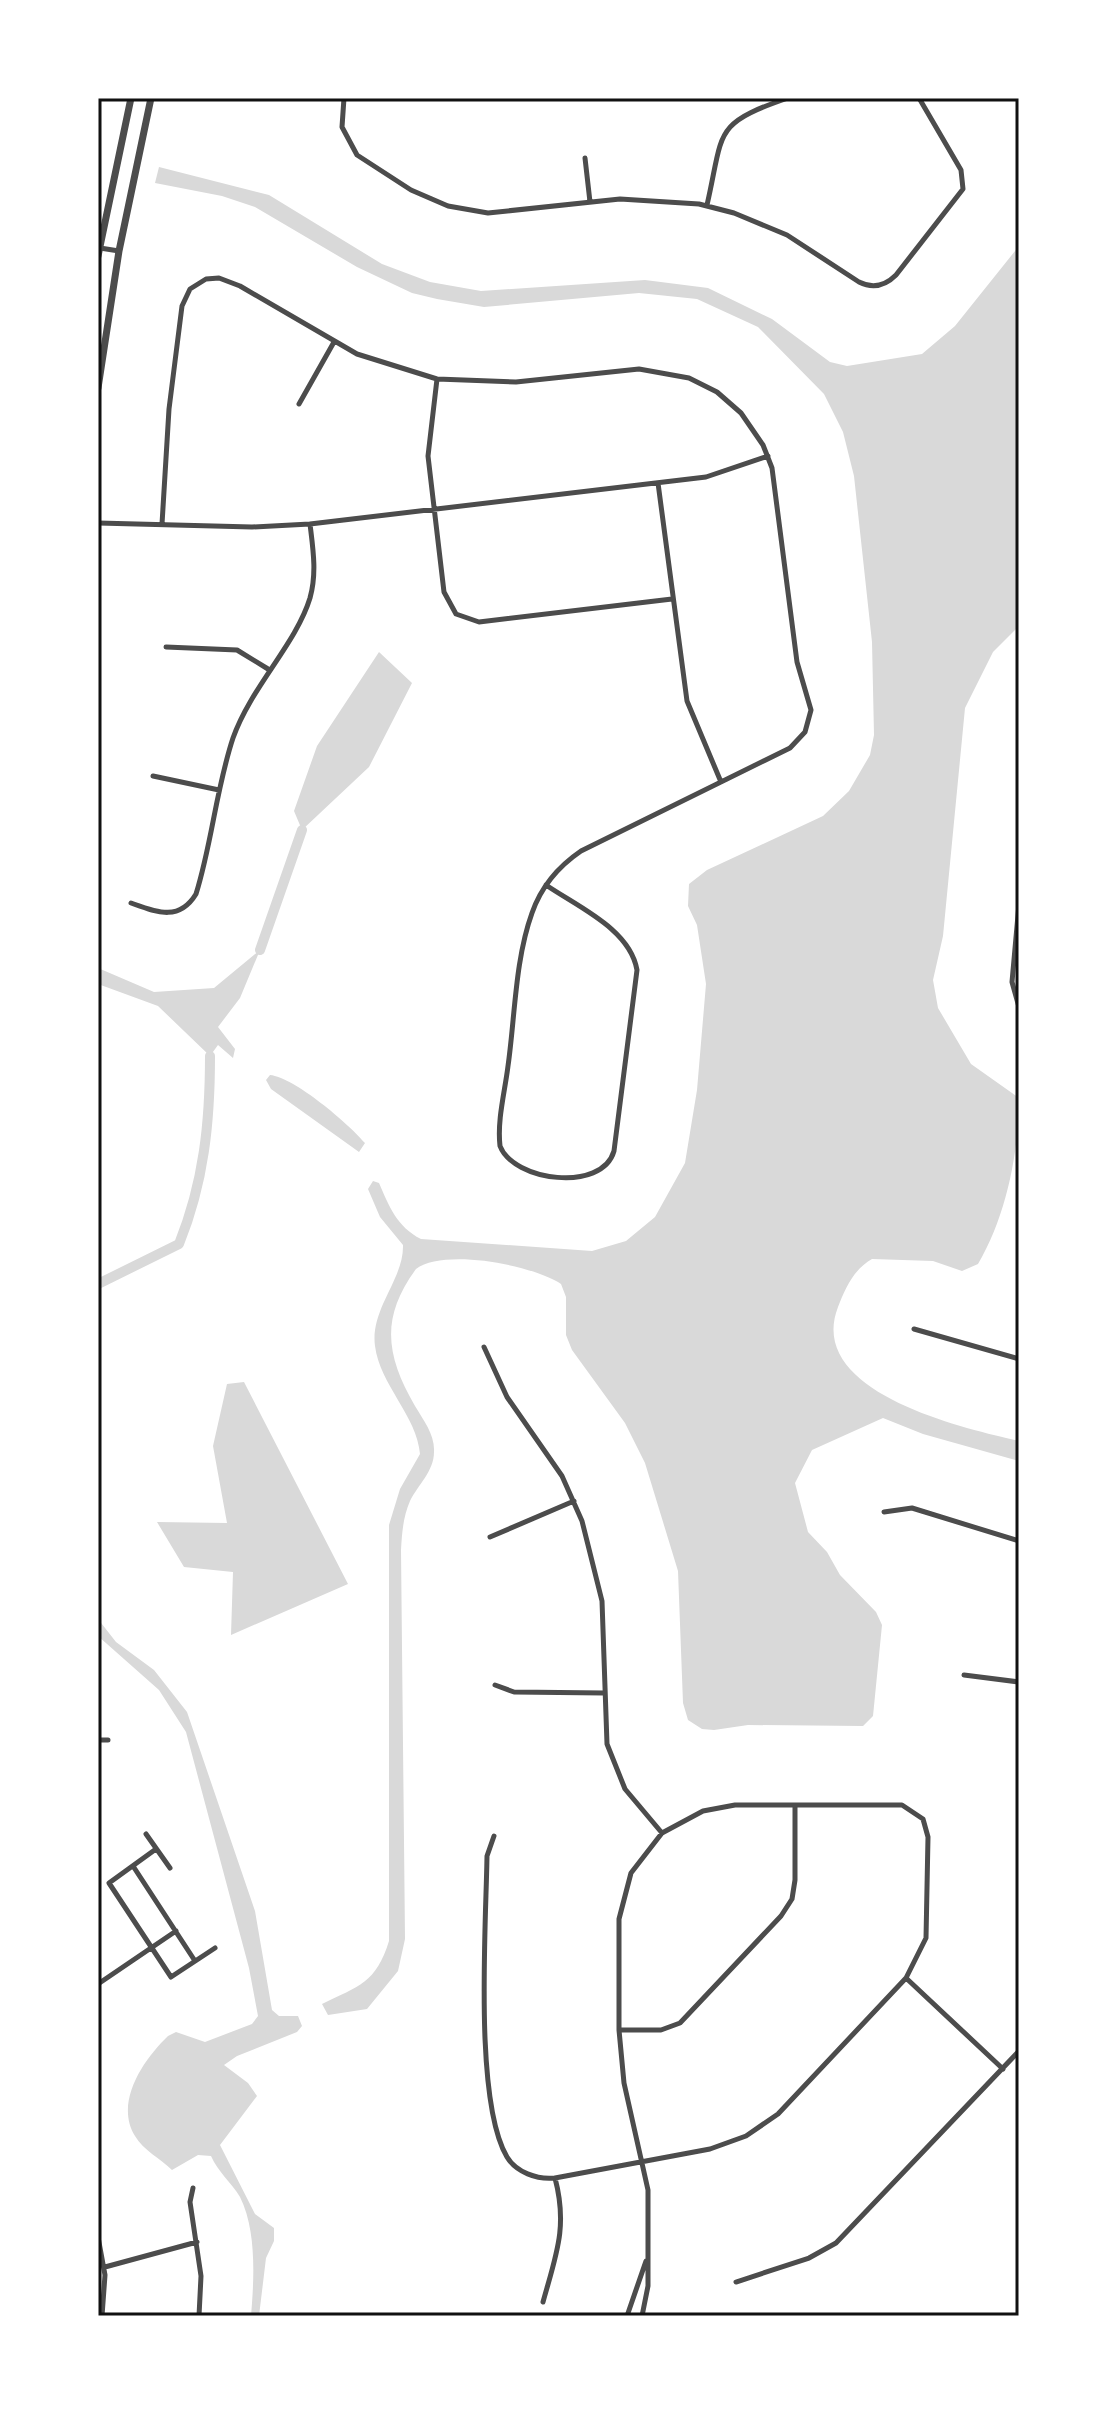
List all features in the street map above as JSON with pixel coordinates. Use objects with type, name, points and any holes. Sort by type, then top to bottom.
[{"type":"street","points":[[119,251],[98,250],[131,98]]},
{"type":"street","points":[[98,388],[119,251],[151,98]]},
{"type":"street","points":[[344,98],[342,127],[352,150],[429,199],[487,213],[646,198],[707,205],[787,235],[862,284],[885,284],[946,213],[963,187],[961,170],[919,98]]},
{"type":"street","points":[[707,205],[727,128],[743,114],[788,98]]},
{"type":"street","points":[[585,158],[590,202]]},
{"type":"street","points":[[162,524],[182,306],[190,289],[206,279],[225,280],[334,342],[382,364],[437,379],[490,383],[639,369],[671,372],[701,383],[734,405],[753,428],[768,456],[776,487],[797,662],[810,703],[810,718],[801,738],[790,748],[588,847],[562,867],[546,885],[532,912],[526,936],[500,1146],[505,1157],[520,1169],[583,1178],[606,1167],[614,1151],[637,970],[630,949],[619,935],[546,885]]},
{"type":"street","points":[[299,404],[334,342]]},
{"type":"street","points":[[437,379],[428,443],[445,598],[451,609],[467,620],[479,622],[672,599]]},
{"type":"street","points":[[98,523],[310,524],[718,475],[768,456]]},
{"type":"street","points":[[658,483],[687,701],[721,782]]},
{"type":"street","points":[[131,903],[166,914],[184,908],[193,900],[234,734],[268,669],[297,627],[310,599],[314,568],[310,524]]},
{"type":"street","points":[[166,647],[237,650],[268,669]]},
{"type":"street","points":[[153,776],[219,790]]},
{"type":"street","points":[[1019,904],[1012,982],[1019,1007]]},
{"type":"street","points":[[914,1329],[1019,1359]]},
{"type":"street","points":[[484,1347],[499,1384],[548,1452],[574,1501],[591,1547],[602,1601],[605,1728],[611,1760],[625,1789],[662,1833]]},
{"type":"street","points":[[490,1537],[574,1501]]},
{"type":"street","points":[[884,1512],[912,1508],[1019,1541]]},
{"type":"street","points":[[964,1675],[1019,1682]]},
{"type":"street","points":[[495,1685],[514,1692],[604,1693]]},
{"type":"street","points":[[98,1740],[108,1740]]},
{"type":"street","points":[[619,2030],[668,2030],[680,2023],[785,1911],[795,1886],[795,1805]]},
{"type":"street","points":[[494,1836],[487,1856],[486,1887],[486,2042],[492,2102],[502,2147],[509,2160],[526,2174],[555,2178],[644,2162],[729,2144],[763,2126],[906,1978],[922,1951],[928,1924],[928,1837],[923,1819],[908,1807],[895,1805],[719,1807],[689,1816],[662,1833],[639,1859],[621,1903],[619,2030],[624,2083],[644,2162],[649,2216],[648,2286],[642,2316]]},
{"type":"street","points":[[146,1834],[170,1868]]},
{"type":"street","points":[[156,1849],[109,1883],[171,1977],[215,1948]]},
{"type":"street","points":[[133,1866],[195,1961]]},
{"type":"street","points":[[98,1984],[176,1931]]},
{"type":"street","points":[[906,1978],[1003,2069]]},
{"type":"street","points":[[736,2282],[809,2258],[836,2243],[1019,2051]]},
{"type":"street","points":[[543,2302],[562,2232],[563,2207],[555,2178]]},
{"type":"street","points":[[193,2188],[190,2202],[201,2276],[199,2316]]},
{"type":"street","points":[[98,2237],[105,2267],[102,2316]]},
{"type":"street","points":[[105,2267],[197,2242]]},
{"type":"street","points":[[627,2316],[648,2256]]},
{"type":"shaded area","points":[[159,167],[269,195],[382,264],[430,282],[481,291],[645,280],[708,288],[772,319],[830,362],[847,366],[922,354],[955,326],[1019,246],[1019,626],[993,652],[965,708],[943,936],[933,980],[938,1008],[971,1064],[1019,1098],[1017,1140],[1003,1205],[978,1264],[962,1271],[933,1261],[872,1259],[855,1274],[847,1287],[838,1307],[834,1337],[844,1362],[866,1383],[895,1401],[928,1415],[1019,1441],[1019,1461],[923,1434],[883,1418],[812,1450],[795,1483],[808,1532],[827,1552],[840,1575],[876,1612],[882,1625],[873,1716],[863,1726],[748,1725],[702,1729],[688,1720],[683,1703],[678,1571],[645,1463],[625,1423],[572,1350],[566,1335],[566,1297],[561,1284],[530,1271],[488,1262],[447,1260],[416,1269],[397,1304],[391,1337],[393,1354],[405,1388],[431,1434],[434,1446],[429,1472],[408,1507],[401,1550],[405,1939],[398,1971],[367,2009],[328,2015],[322,2004],[372,1975],[389,1941],[389,1525],[400,1489],[420,1454],[412,1427],[384,1374],[375,1346],[377,1319],[398,1270],[403,1245],[380,1217],[368,1189],[373,1181],[379,1183],[400,1222],[421,1239],[592,1251],[626,1241],[655,1217],[685,1163],[697,1090],[706,984],[697,925],[688,906],[689,884],[707,870],[823,816],[849,791],[870,755],[874,735],[872,642],[854,476],[843,432],[824,394],[758,327],[697,299],[639,293],[484,307],[412,293],[357,267],[255,207],[222,196],[155,183]]},
{"type":"shaded area","points":[[379,652],[412,683],[369,767],[302,830],[294,811],[317,746]]},
{"type":"shaded area","points":[[260,950],[240,998],[218,1027],[235,1049],[233,1058],[218,1045],[210,1056],[158,1006],[98,984],[98,968],[154,992],[214,988]]},
{"type":"shaded area","points":[[270,1075],[306,1092],[347,1125],[365,1143],[359,1152],[271,1089],[266,1080]]},
{"type":"shaded area","points":[[244,1382],[348,1584],[231,1635],[233,1572],[184,1567],[157,1522],[227,1523],[213,1446],[227,1384]]},
{"type":"shaded area","points":[[98,1619],[116,1642],[154,1670],[187,1712],[255,1911],[272,2010],[279,2016],[298,2016],[302,2026],[297,2032],[237,2056],[224,2065],[248,2083],[257,2096],[220,2145],[255,2214],[274,2228],[274,2241],[266,2258],[259,2316],[251,2316],[252,2240],[240,2197],[211,2156],[198,2155],[172,2170],[143,2146],[129,2123],[130,2095],[135,2082],[141,2069],[168,2036],[176,2032],[205,2042],[252,2024],[258,2016],[249,1968],[186,1732],[159,1690],[98,1636]]},
{"type":"waterway","points":[[260,950],[302,830]]},
{"type":"waterway","points":[[98,1284],[179,1244],[188,1221],[204,1152],[210,1056]]}]
